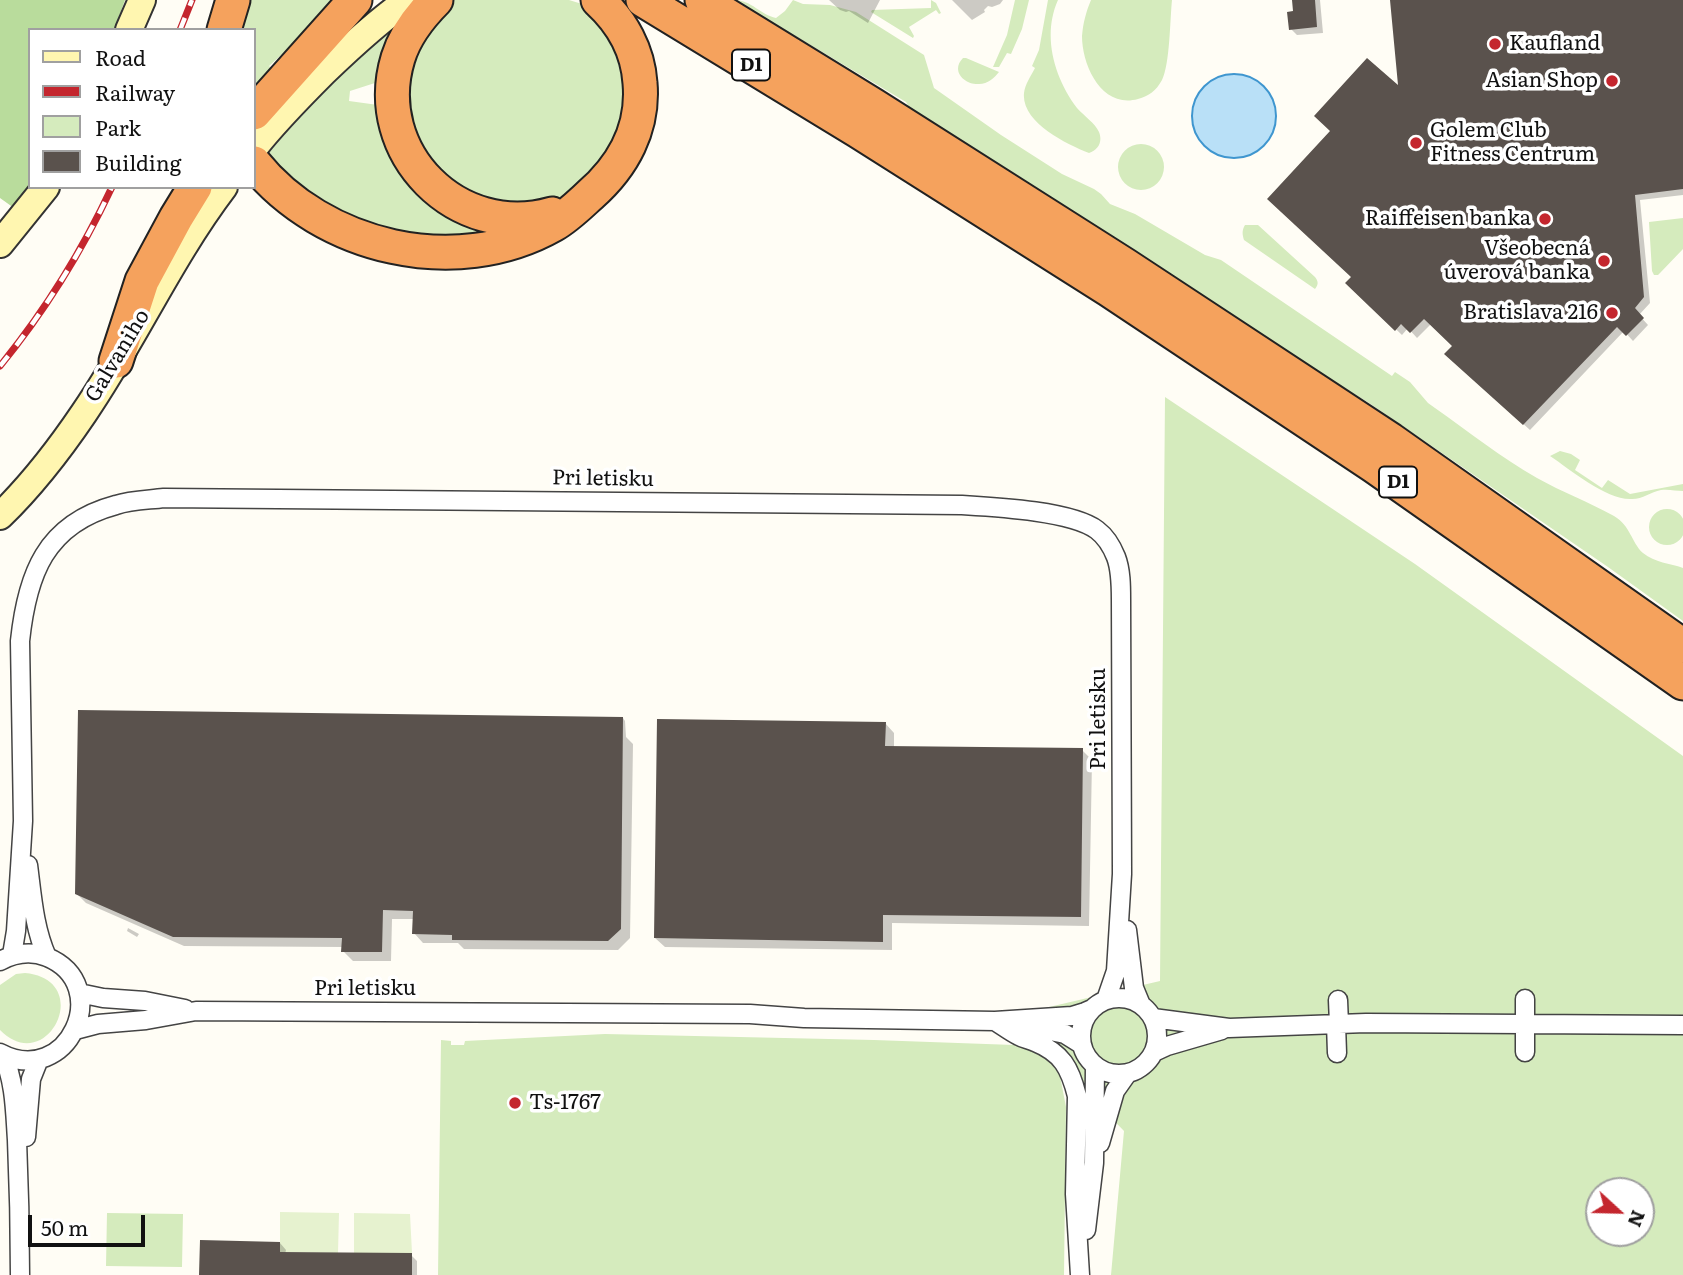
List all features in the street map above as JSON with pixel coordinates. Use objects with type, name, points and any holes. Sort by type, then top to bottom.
[{"type":"highway","points":[[225,28],[233,0]]},
{"type":"highway","points":[[256,111],[355,0]]},
{"type":"highway","points":[[436,0],[412,27],[404,42],[395,72],[393,95],[396,126],[408,155],[420,173],[443,195],[468,209],[515,219],[555,213],[581,201],[600,187]]},
{"type":"highway","points":[[263,174],[296,203],[334,227],[355,236],[407,250],[482,249],[522,239],[555,224],[600,187],[623,158],[638,123],[640,78],[634,53],[624,31],[598,0]]},
{"type":"highway","name":"D1","points":[[643,0],[866,118],[1125,265],[1391,440],[1683,646]]},
{"type":"highway","name":"D1","points":[[702,0],[1108,289],[1374,466],[1683,683]]},
{"type":"highway","points":[[116,361],[142,281],[194,189]]},
{"type":"main road","points":[[130,28],[142,0]]},
{"type":"main road","points":[[256,146],[300,95],[335,61],[408,0]]},
{"type":"main road","points":[[0,244],[45,189]]},
{"type":"main road","name":"Galvaniho","points":[[0,516],[47,465],[85,412],[184,245],[223,189]]},
{"type":"street","name":"Pri letisku","points":[[6,958],[16,932],[23,821],[20,641],[27,594],[45,552],[59,535],[93,512],[136,501],[178,498],[962,505],[1040,513],[1086,524],[1103,536],[1116,558],[1119,570],[1122,874],[1116,971],[1099,1004],[1083,1021],[1081,1044]]},
{"type":"street","name":"Pri letisku","points":[[23,821],[36,926],[47,957]]},
{"type":"street","name":"Pri letisku","points":[[1094,1163],[1115,1091],[1127,1074],[1145,1065],[1154,1052],[1158,1035],[1134,988],[1122,874]]},
{"type":"street","points":[[2,1054],[21,1060],[48,1056],[64,1045],[75,1030],[80,1012],[76,985],[68,972],[55,961],[30,953],[6,958]]},
{"type":"street","name":"Pri letisku","points":[[79,993],[145,1001],[196,1011]]},
{"type":"street","name":"Pri letisku","points":[[75,1030],[89,1025],[146,1020],[196,1011],[725,1014],[995,1021],[1072,1016],[1121,998],[1135,1001],[1147,1011],[1229,1028]]},
{"type":"street","points":[[1525,999],[1525,1052]]},
{"type":"street","points":[[1337,1053],[1338,1000]]},
{"type":"street","name":"Pri letisku","points":[[995,1021],[1056,1031],[1081,1044]]},
{"type":"street","name":"Pri letisku","points":[[995,1021],[1019,1037],[1035,1042],[1059,1056],[1073,1081],[1077,1096],[1075,1194],[1080,1275]]},
{"type":"street","points":[[1229,1028],[1337,1024],[1683,1025]]},
{"type":"street","name":"Pri letisku","points":[[1154,1052],[1229,1028]]},
{"type":"street","points":[[1081,1044],[1086,1056],[1095,1066],[1114,1074],[1127,1074]]},
{"type":"street","points":[[2,1054],[12,1081],[20,1204],[20,1275]]},
{"type":"street","points":[[20,1204],[31,1079],[39,1059]]},
{"type":"street","name":"Pri letisku","points":[[1080,1275],[1094,1163],[1095,1066]]},
{"type":"green space","points":[[0,0],[125,0],[115,28],[28,28],[28,189],[14,208],[0,198]]},
{"type":"green space","points":[[244,0],[342,0],[269,66],[278,74],[256,100],[256,28],[234,28]]},
{"type":"green space","points":[[447,0],[569,0],[582,4],[611,37],[626,79],[623,125],[583,188],[556,200],[527,207],[471,199],[413,144],[402,75]]},
{"type":"green space","points":[[735,0],[746,2],[776,18],[793,0],[856,12],[924,55],[934,88],[1001,135],[1062,174],[1094,189],[1110,204],[1135,214],[1205,255],[1221,260],[1392,376],[1395,372],[1410,382],[1428,403],[1511,462],[1620,520],[1643,553],[1658,561],[1683,568],[1683,621],[1369,403],[909,107],[906,102]]},
{"type":"green space","points":[[931,0],[936,3],[941,13],[936,10],[909,27],[913,38],[871,12],[931,8]]},
{"type":"green space","points":[[1015,0],[1029,0],[1022,29],[1011,54],[1007,53],[999,67],[993,67],[1007,35]]},
{"type":"green space","points":[[1048,0],[1058,0],[1053,14],[1051,42],[1062,83],[1077,108],[1099,132],[1099,145],[1089,153],[1047,130],[1037,122],[1025,104],[1024,93],[1035,68],[1032,66],[1039,50]]},
{"type":"green space","points":[[1091,0],[1172,0],[1165,73],[1160,84],[1149,95],[1138,99],[1114,98],[1096,82],[1086,60],[1082,36]]},
{"type":"green space","points":[[393,24],[395,27],[378,82],[350,91],[349,101],[378,105],[498,230],[452,241],[353,225],[260,159],[313,100]]},
{"type":"green space","points":[[963,58],[999,72],[985,83],[974,84],[964,80],[959,72],[959,63]]},
{"type":"green space","points":[[1141,144],[1157,151],[1164,167],[1157,183],[1141,190],[1125,183],[1118,167],[1125,151]]},
{"type":"green space","points":[[1683,218],[1683,249],[1658,275],[1654,275],[1649,222]]},
{"type":"green space","points":[[1245,225],[1258,225],[1315,277],[1318,283],[1315,289],[1244,240]]},
{"type":"green space","points":[[1165,397],[1415,564],[1683,756],[1683,1275],[1111,1275],[1124,1131],[1054,1059],[998,1019],[1160,981]]},
{"type":"green space","points":[[1560,451],[1580,460],[1575,470],[1602,488],[1608,480],[1630,494],[1683,484],[1683,491],[1661,490],[1638,498],[1620,498],[1588,483],[1550,456]]},
{"type":"green space","points":[[1660,511],[1674,511],[1683,520],[1683,534],[1674,543],[1660,543],[1651,534],[1651,520]]},
{"type":"green space","points":[[25,973],[46,979],[58,992],[61,1007],[57,1022],[47,1035],[34,1042],[17,1042],[0,1030],[0,985],[16,974]]},
{"type":"green space","points":[[605,1034],[1014,1045],[1040,1054],[1054,1065],[1060,1076],[1066,1107],[1064,1275],[438,1275],[441,1040],[451,1041],[451,1045],[464,1045],[465,1041]]},
{"type":"green space","points":[[280,1212],[339,1213],[338,1253],[280,1252]]},
{"type":"green space","points":[[107,1213],[183,1214],[182,1267],[106,1266]]},
{"type":"green space","points":[[354,1213],[410,1214],[412,1253],[354,1253]]},
{"type":"water","points":[[1234,74],[1257,81],[1269,93],[1276,116],[1269,139],[1257,151],[1234,158],[1211,151],[1199,139],[1192,116],[1199,93],[1211,81]]},
{"type":"building","points":[[1292,0],[1315,0],[1317,27],[1289,30],[1287,12],[1293,11]]},
{"type":"building","points":[[1390,0],[1683,0],[1683,189],[1635,195],[1644,297],[1635,308],[1644,318],[1626,336],[1617,327],[1523,425],[1444,354],[1452,346],[1424,319],[1410,333],[1401,324],[1395,331],[1345,283],[1351,277],[1267,199],[1330,131],[1314,116],[1367,58],[1398,85]]},
{"type":"building","points":[[78,710],[623,717],[621,929],[608,941],[452,940],[452,935],[412,934],[413,911],[383,910],[382,952],[341,952],[342,938],[173,937],[75,894]]},
{"type":"building","points":[[657,719],[886,722],[885,746],[1083,748],[1081,917],[883,915],[883,942],[654,938]]},
{"type":"building","points":[[200,1240],[280,1242],[280,1252],[412,1253],[412,1275],[199,1275]]},
{"type":"railway","points":[[181,28],[192,0]]},
{"type":"railway","points":[[0,366],[62,280],[111,189]]},
{"type":"place","name":"Kaufland","points":[[1495,44]]},
{"type":"place","name":"Asian Shop","points":[[1612,81]]},
{"type":"place","name":"Golem Club Fitness Centrum","points":[[1416,143]]},
{"type":"place","name":"Raiffeisen banka","points":[[1545,219]]},
{"type":"place","name":"Všeobecná úverová banka","points":[[1604,261]]},
{"type":"place","name":"Bratislava 216","points":[[1612,313]]},
{"type":"place","name":"Ts-1767","points":[[515,1103]]}]
